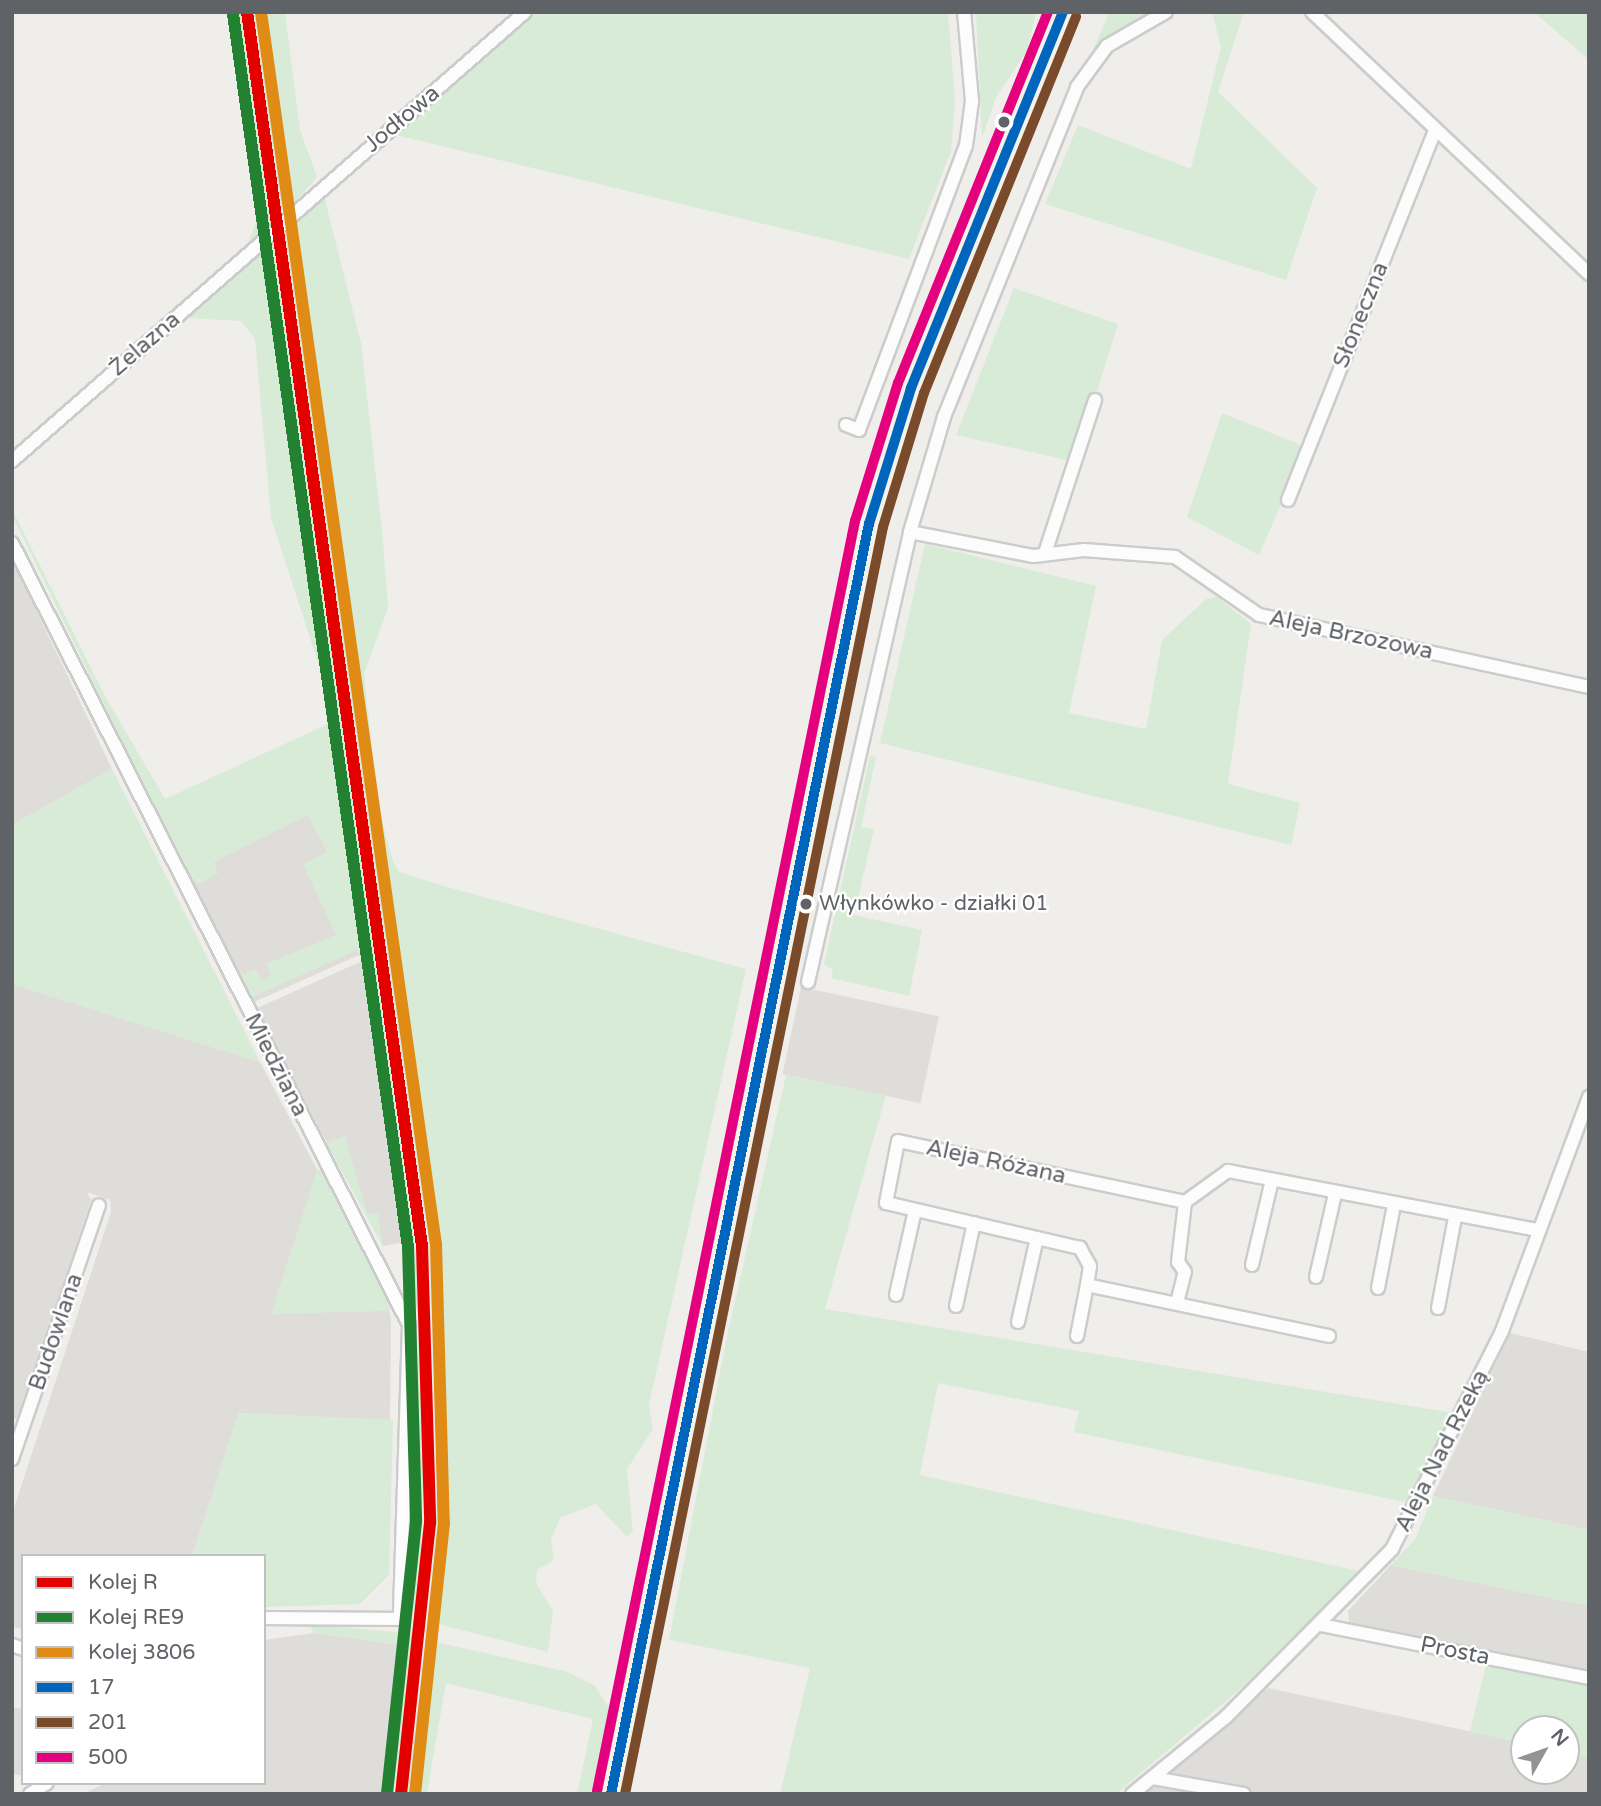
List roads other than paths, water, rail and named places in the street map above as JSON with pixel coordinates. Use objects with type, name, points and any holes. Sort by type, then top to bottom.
[{"type":"main road","points":[[1046,52],[1055,12]]},
{"type":"main road","points":[[611,1794],[869,524],[911,388],[1063,12]]},
{"type":"street","name":"Jodłowa","points":[[278,225],[525,12]]},
{"type":"street","points":[[846,425],[859,430],[967,146],[972,100],[964,12]]},
{"type":"street","points":[[808,982],[910,532],[944,417],[1077,87],[1107,46],[1166,12]]},
{"type":"street","points":[[1312,12],[1589,274]]},
{"type":"street","name":"Słoneczna","points":[[1288,499],[1435,131]]},
{"type":"street","name":"Żelazna","points":[[12,461],[278,225]]},
{"type":"street","points":[[1045,553],[1095,400]]},
{"type":"street","name":"Aleja Brzozowa","points":[[910,532],[1018,554],[1175,557],[1259,615],[1589,687]]},
{"type":"street","name":"Miedziana","points":[[12,543],[407,1317],[400,1619],[266,1618]]},
{"type":"street","name":"Aleja Nad Rzeką","points":[[1132,1794],[1321,1625],[1392,1549],[1418,1507],[1502,1331],[1537,1230],[1589,1097]]},
{"type":"street","name":"Aleja Różana","points":[[1077,1336],[1090,1266],[1080,1248],[886,1203],[898,1141],[1185,1202]]},
{"type":"street","points":[[1177,1303],[1185,1272],[1178,1262],[1185,1202],[1228,1171],[1454,1217],[1537,1230]]},
{"type":"street","points":[[1252,1265],[1272,1181]]},
{"type":"street","points":[[1315,1277],[1335,1194]]},
{"type":"street","name":"Budowlana","points":[[12,1459],[99,1205]]},
{"type":"street","points":[[1378,1288],[1394,1205]]},
{"type":"street","points":[[896,1296],[915,1210]]},
{"type":"street","points":[[1438,1308],[1454,1217]]},
{"type":"street","points":[[957,1306],[974,1223]]},
{"type":"street","points":[[1018,1322],[1037,1238]]},
{"type":"street","points":[[1087,1285],[1329,1336]]},
{"type":"street","name":"Prosta","points":[[1321,1625],[1589,1678]]},
{"type":"street","points":[[1153,1778],[1244,1794]]},
{"type":"rail line","name":"R","points":[[247,12],[422,1246],[430,1523],[401,1794]]},
{"type":"rail line","name":"3806","points":[[261,12],[436,1244],[444,1523],[415,1794]]},
{"type":"rail line","name":"RE9","points":[[233,14],[408,1247],[416,1522],[387,1793]]},
{"type":"place","name":"Włynkówko - działki 01","points":[[806,904]]}]
